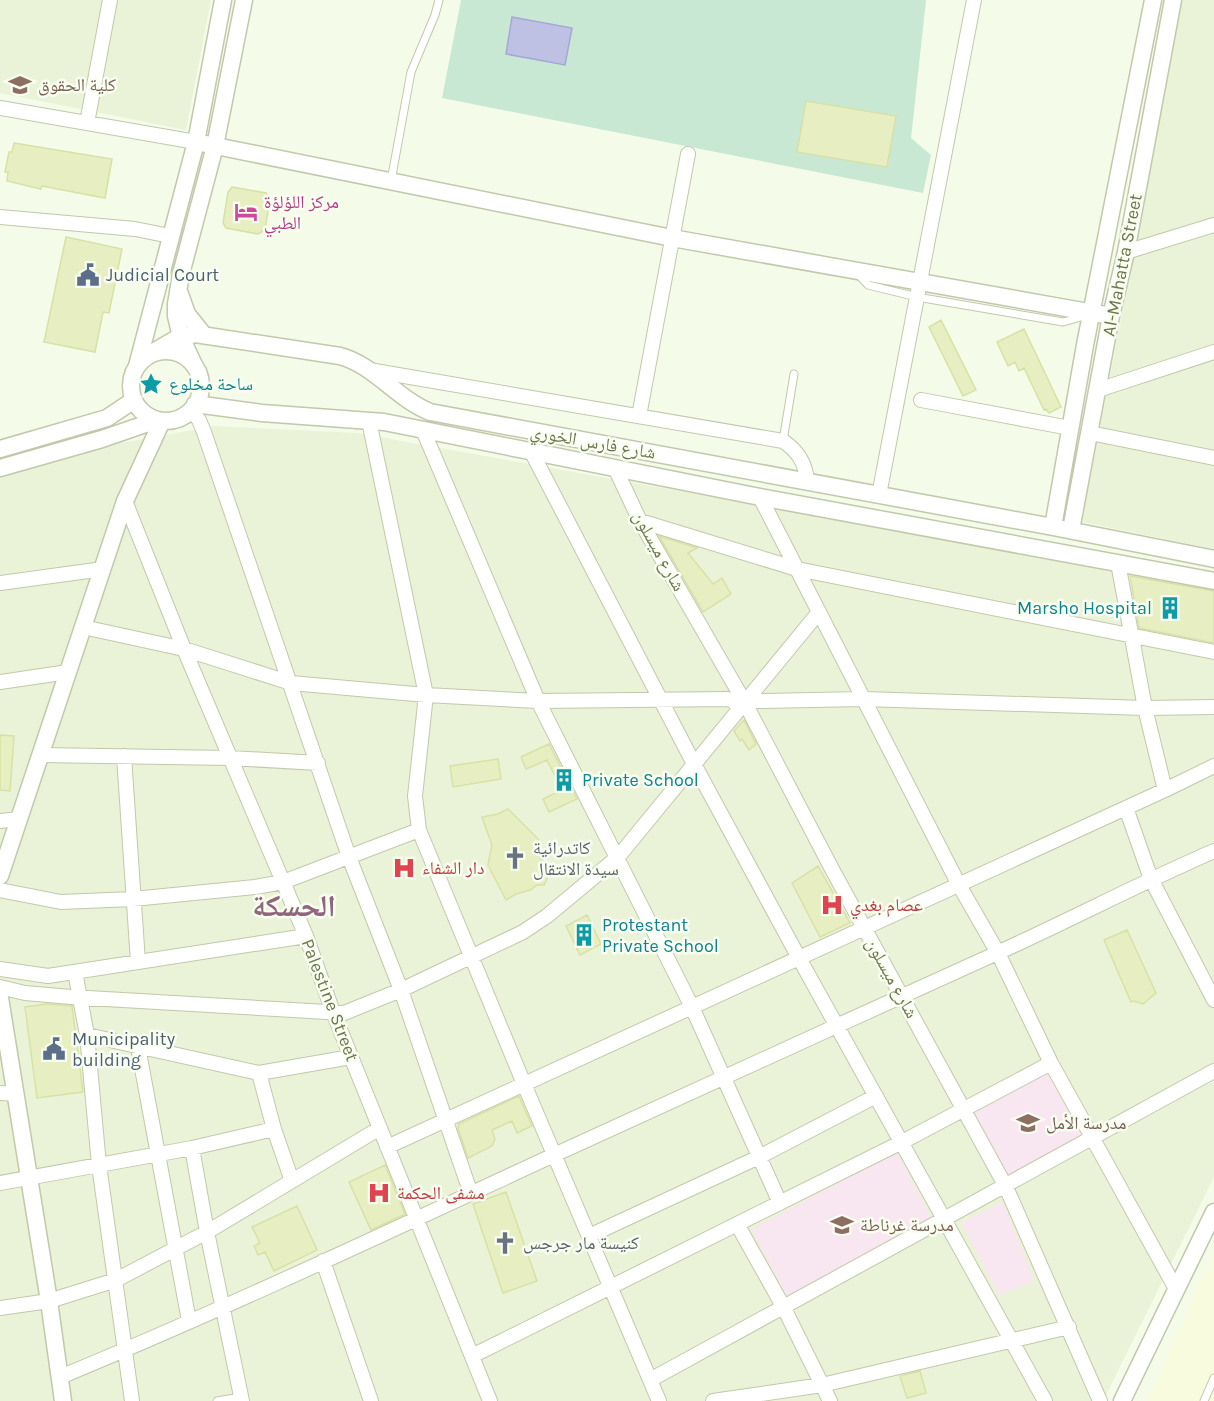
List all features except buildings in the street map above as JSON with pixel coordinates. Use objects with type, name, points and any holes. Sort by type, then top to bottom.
[{"type":"street","points":[[87,123],[110,0]]},
{"type":"street","points":[[159,420],[143,412],[134,400],[131,383],[196,142],[223,0]]},
{"type":"street","points":[[0,468],[159,420],[180,418],[193,407],[201,386],[181,338],[176,316],[179,284],[215,146],[244,0]]},
{"type":"street","points":[[879,495],[974,0]]},
{"type":"street","name":"Al-Mahatta Street","points":[[1053,527],[1091,314],[1153,0]]},
{"type":"street","name":"Al-Mahatta Street","points":[[1071,530],[1173,0]]},
{"type":"street","points":[[0,108],[196,142],[672,238],[856,271],[918,290],[1111,316]]},
{"type":"street","points":[[639,417],[687,154]]},
{"type":"street","points":[[0,217],[135,229],[171,236]]},
{"type":"street","points":[[1126,252],[1214,225]]},
{"type":"street","points":[[179,284],[180,295],[187,314],[203,334]]},
{"type":"street","name":"شارع فارس الخوري","points":[[150,354],[181,338],[203,334],[340,356],[366,369],[430,412],[1071,530],[1214,559]]},
{"type":"street","points":[[137,366],[150,354],[162,351],[174,352],[186,357],[195,367]]},
{"type":"street","points":[[1098,390],[1213,353]]},
{"type":"street","points":[[366,369],[783,441],[794,449],[802,460],[807,482]]},
{"type":"street","points":[[0,449],[107,418],[134,400]]},
{"type":"street","points":[[921,400],[1070,428]]},
{"type":"street","points":[[193,407],[369,421],[423,430],[760,497],[1214,582]]},
{"type":"street","points":[[193,407],[204,432],[350,857],[401,990],[471,1194]]},
{"type":"street","points":[[0,876],[125,501],[159,420]]},
{"type":"street","points":[[369,421],[426,695],[415,796],[419,830],[659,1401]]},
{"type":"street","points":[[423,430],[538,701],[692,1007],[780,1203]]},
{"type":"street","points":[[1090,433],[1214,458]]},
{"type":"street","points":[[531,451],[694,764],[799,958],[1046,1401]]},
{"type":"street","name":"شارع ميسلون","points":[[615,468],[640,521],[745,703],[1006,1187],[1100,1401]]},
{"type":"street","points":[[760,497],[958,885],[998,953],[1051,1063],[1176,1289]]},
{"type":"street","name":"Palestine Street","points":[[125,501],[184,649],[306,936],[333,1012],[490,1401]]},
{"type":"street","points":[[640,521],[797,569],[1214,652]]},
{"type":"street","points":[[1118,563],[1145,708],[1165,790]]},
{"type":"street","points":[[0,583],[103,568]]},
{"type":"street","points":[[0,987],[25,993],[344,1013],[401,990],[511,939],[536,924],[618,857],[819,612]]},
{"type":"street","points":[[83,627],[184,649],[291,683],[426,695],[538,701],[728,699],[745,703],[864,699],[1145,708],[1214,707]]},
{"type":"street","points":[[0,682],[68,672]]},
{"type":"street","points":[[40,755],[230,758],[318,763]]},
{"type":"street","points":[[124,756],[138,962]]},
{"type":"street","points":[[387,1147],[1214,766]]},
{"type":"street","points":[[1126,808],[1151,879],[1210,980],[1214,1000]]},
{"type":"street","points":[[0,821],[19,819]]},
{"type":"street","points":[[0,890],[61,902],[133,899],[283,882],[419,830]]},
{"type":"street","points":[[60,1377],[189,1322],[417,1219],[998,953],[1214,851]]},
{"type":"street","points":[[0,969],[48,976],[306,936]]},
{"type":"street","points":[[75,972],[87,1035],[99,1165],[132,1401]]},
{"type":"street","points":[[0,998],[8,1094],[29,1178],[63,1401]]},
{"type":"street","points":[[87,1035],[259,1073],[351,1057]]},
{"type":"street","points":[[138,1047],[189,1322]]},
{"type":"street","points":[[472,1356],[902,1142],[1051,1063]]},
{"type":"street","points":[[650,1380],[1214,1071]]},
{"type":"street","points":[[259,1073],[274,1129],[292,1181]]},
{"type":"street","points":[[589,1236],[759,1157],[876,1096]]},
{"type":"street","points":[[0,1308],[49,1301],[116,1280],[176,1250],[380,1128]]},
{"type":"street","points":[[0,1183],[192,1148],[274,1129]]},
{"type":"street","points":[[192,1148],[242,1399]]},
{"type":"street","points":[[1122,1401],[1214,1212]]},
{"type":"street","points":[[737,1224],[784,1308],[830,1401]]},
{"type":"street","points":[[323,1261],[371,1401]]},
{"type":"street","points":[[713,1401],[822,1384],[1069,1327]]},
{"type":"lane","points":[[391,181],[411,72],[440,0]]},
{"type":"lane","points":[[783,441],[794,374]]},
{"type":"lane","points":[[1204,1401],[1214,1378]]},
{"type":"lane","points":[[217,1401],[242,1399]]},
{"type":"shaded area","points":[[0,0],[211,0],[186,130],[0,93]]},
{"type":"shaded area","points":[[461,0],[926,0],[911,138],[931,155],[923,193],[442,98]]},
{"type":"shaded area","points":[[1182,0],[1214,0],[1214,549],[1082,522]]},
{"type":"shaded area","points":[[215,426],[357,433],[1112,569],[1126,639],[1214,658],[1214,1177],[1103,1401],[0,1401],[0,475],[121,443]]},
{"type":"shaded area","name":"مدرسة الأمل","points":[[1051,1063],[1093,1137],[1006,1187],[964,1109]]},
{"type":"shaded area","name":"مدرسة غرناطة","points":[[897,1152],[933,1221],[788,1298],[751,1229]]},
{"type":"shaded area","points":[[1003,1202],[1034,1281],[999,1295],[961,1223]]},
{"type":"shaded area","points":[[1214,1251],[1214,1401],[1147,1401]]},
{"type":"water","points":[[512,17],[572,28],[565,65],[506,54]]},
{"type":"place","name":"كلية الحقوق","points":[[20,85]]},
{"type":"place","name":"مركز اللؤلؤة الطبي","points":[[246,212]]},
{"type":"place","name":"Judicial Court","points":[[88,275]]},
{"type":"place","name":"ساحة مخلوع","points":[[151,384]]},
{"type":"place","name":"Marsho Hospital","points":[[1170,608]]},
{"type":"place","name":"Private School","points":[[564,780]]},
{"type":"place","name":"كاتدرائية سيدة الانتقال","points":[[515,858]]},
{"type":"place","name":"دار الشفاء","points":[[404,868]]},
{"type":"place","name":"عصام بغدي","points":[[832,905]]},
{"type":"place","name":"Protestant Private School","points":[[584,935]]},
{"type":"place","name":"Municipality building","points":[[54,1049]]},
{"type":"place","name":"مدرسة الأمل","points":[[1028,1123]]},
{"type":"place","name":"مشفى الحكمة","points":[[379,1193]]},
{"type":"place","name":"مدرسة غرناطة","points":[[842,1225]]},
{"type":"place","name":"كنيسة مار جرجس","points":[[505,1243]]},
{"type":"district","name":"الحسكة","points":[[294,906]]}]
